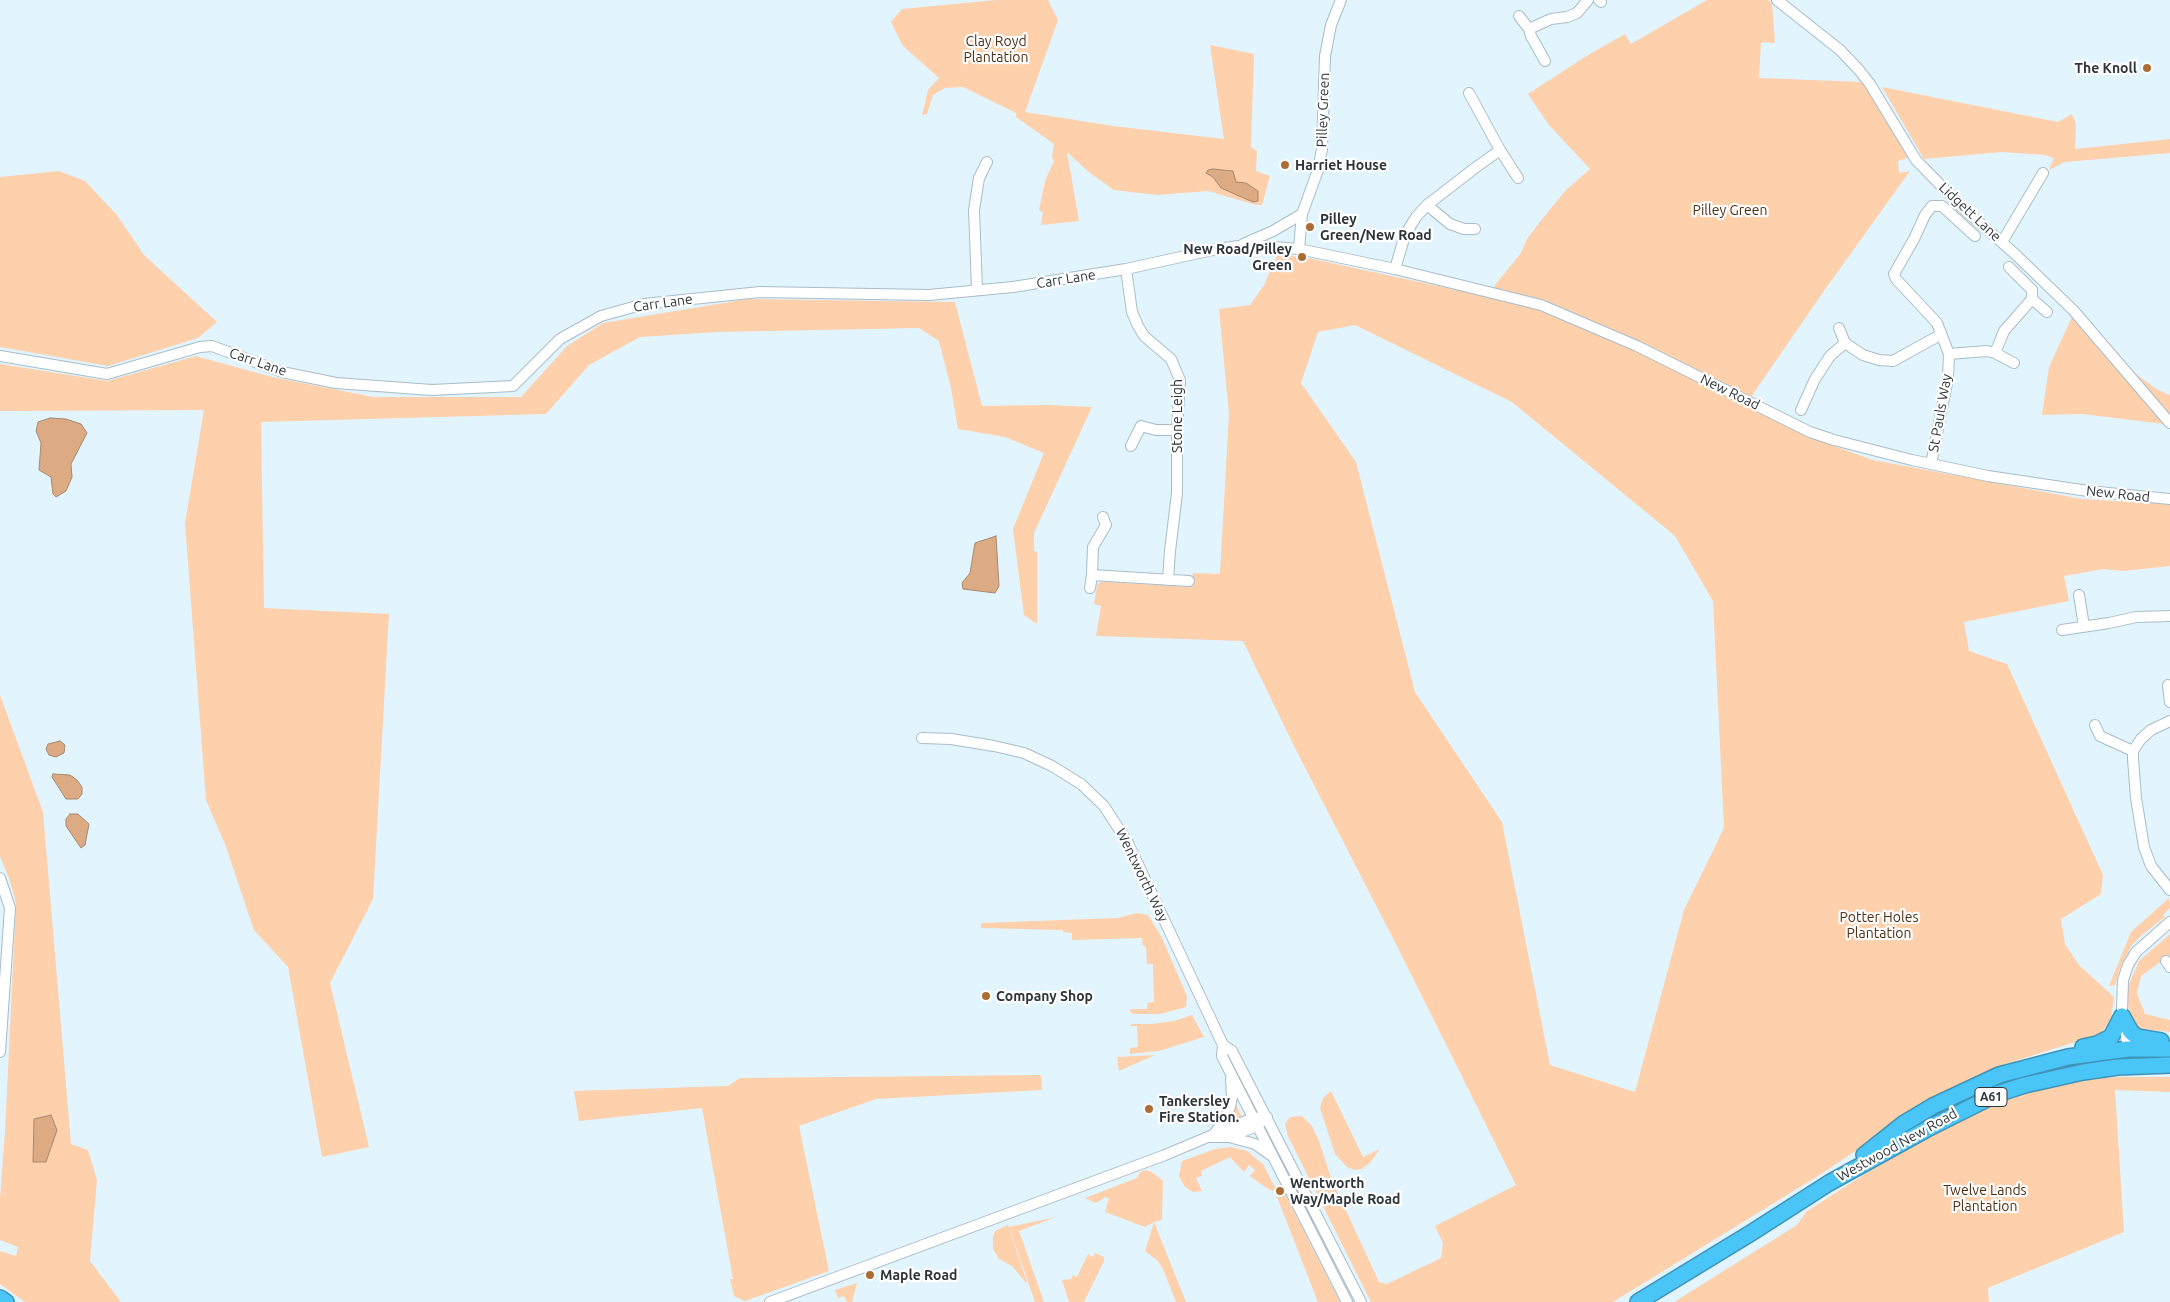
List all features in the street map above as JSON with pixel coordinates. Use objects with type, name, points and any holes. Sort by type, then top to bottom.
[{"type":"highway","points":[[2122,1016],[2131,1032],[2137,1037],[2170,1041]]},
{"type":"highway","points":[[2038,1065],[2059,1051],[2097,1044],[2111,1037],[2122,1016]]},
{"type":"highway","points":[[2128,1049],[2134,1057],[2170,1058]]},
{"type":"highway","points":[[2118,1067],[2125,1058],[2128,1049]]},
{"type":"highway","name":"Westwood New Road","points":[[1829,1183],[1903,1124],[1933,1106],[1998,1075],[2068,1057],[2128,1049],[2170,1049]]},
{"type":"highway","name":"Westwood New Road","points":[[1638,1302],[1829,1183],[1927,1129],[1997,1094],[2050,1078],[2118,1067],[2170,1065]]},
{"type":"highway","points":[[0,1298],[6,1302]]},
{"type":"street","name":"Pilley Green","points":[[1299,249],[1302,214],[1318,170],[1324,129],[1325,56],[1331,25],[1341,0]]},
{"type":"street","points":[[1529,29],[1551,19],[1567,17],[1577,13],[1588,0]]},
{"type":"street","name":"Lidgett Lane","points":[[1777,0],[1840,50],[1859,70],[1870,84],[1916,160],[1964,209],[2002,242],[2073,310],[2170,423]]},
{"type":"street","points":[[1518,16],[1529,29],[1545,61]]},
{"type":"street","points":[[1469,93],[1500,150],[1518,178]]},
{"type":"street","points":[[1395,269],[1405,235],[1427,205],[1500,150]]},
{"type":"street","points":[[977,290],[974,210],[979,178],[987,162]]},
{"type":"street","points":[[2002,242],[2043,173]]},
{"type":"street","points":[[1427,205],[1450,224],[1464,229],[1475,229]]},
{"type":"street","name":"St Pauls Way","points":[[1931,464],[1948,378],[1949,354],[1936,322],[1896,280],[1894,274],[1925,215],[1932,206],[1942,206],[1976,236]]},
{"type":"street","name":"Carr Lane","points":[[0,356],[108,374],[200,347],[212,346],[282,372],[336,383],[432,390],[513,386],[560,339],[601,316],[644,304],[760,292],[928,295],[1013,287],[1126,269],[1239,246],[1273,231],[1302,214]]},
{"type":"street","name":"Carr Lane","points":[[1239,246],[1299,249]]},
{"type":"street","name":"New Road","points":[[1299,249],[1395,269],[1541,304],[1637,346],[1810,432],[1859,447],[1988,476],[2088,491],[2170,499]]},
{"type":"street","points":[[1995,352],[2004,331],[2032,299],[2032,290],[2009,267]]},
{"type":"street","name":"Stone Leigh","points":[[1126,269],[1132,312],[1138,326],[1144,336],[1171,359],[1180,380],[1177,430],[1177,493],[1168,580]]},
{"type":"street","points":[[2032,299],[2048,312]]},
{"type":"street","points":[[1839,328],[1845,343],[1863,355],[1879,360],[1893,361],[1940,335]]},
{"type":"street","points":[[1801,410],[1815,379],[1830,356],[1845,343]]},
{"type":"street","points":[[1949,354],[1976,350],[1995,352],[2014,363]]},
{"type":"street","points":[[1132,446],[1141,426],[1156,430],[1177,430]]},
{"type":"street","points":[[1090,588],[1093,547],[1106,525],[1103,517]]},
{"type":"street","points":[[1092,575],[1188,581]]},
{"type":"street","points":[[2079,595],[2084,626]]},
{"type":"street","points":[[2062,630],[2109,624],[2136,617],[2170,616]]},
{"type":"street","points":[[2168,685],[2170,702]]},
{"type":"street","points":[[2170,721],[2145,736],[2133,751],[2136,798],[2144,847],[2151,866],[2170,890]]},
{"type":"street","points":[[2094,725],[2100,736],[2133,751]]},
{"type":"street","name":"Wentworth Way","points":[[922,738],[951,739],[1024,753],[1052,766],[1081,784],[1104,806],[1128,843],[1223,1045],[1222,1056],[1230,1074],[1275,1158],[1347,1302]]},
{"type":"street","points":[[0,878],[10,908],[0,1052]]},
{"type":"street","points":[[2128,1049],[2122,1016],[2121,989],[2128,965],[2142,946],[2170,922]]},
{"type":"street","name":"Wentworth Way","points":[[1223,1045],[1232,1051],[1361,1302]]},
{"type":"street","points":[[1211,1137],[1226,1118],[1230,1108],[1232,1097],[1230,1074]]},
{"type":"street","points":[[1229,1137],[1267,1117]]},
{"type":"street","points":[[770,1302],[1211,1137],[1222,1130],[1255,1122]]},
{"type":"street","points":[[1211,1137],[1229,1137],[1254,1144],[1275,1158]]},
{"type":"green space","name":"Clay Royd Plantation","points":[[996,0],[1048,0],[1058,20],[1025,112],[1113,126],[1224,139],[1210,45],[1254,54],[1251,147],[1257,151],[1256,171],[1270,176],[1262,205],[1256,205],[1208,191],[1157,195],[1114,190],[1090,173],[1067,152],[1079,221],[1041,225],[1043,212],[1039,210],[1045,181],[1054,161],[1052,157],[1054,144],[1016,117],[1016,113],[963,87],[945,88],[933,95],[927,114],[922,115],[928,90],[939,78],[903,46],[891,22],[902,9]]},
{"type":"green space","name":"Potter Holes Plantation","points":[[1707,0],[1768,0],[1772,3],[1775,43],[1761,42],[1759,78],[1862,82],[1909,157],[1898,161],[1899,173],[1910,171],[1753,394],[1749,406],[1808,437],[1873,460],[2082,499],[2170,504],[2170,566],[2124,571],[2103,569],[2064,576],[2069,601],[1964,622],[1969,651],[2007,664],[2103,875],[2101,894],[2061,919],[2065,944],[2079,965],[2114,997],[2111,1018],[2101,1034],[2002,1065],[1909,1115],[1821,1174],[1613,1302],[1371,1302],[1288,1136],[1285,1124],[1290,1117],[1302,1116],[1312,1126],[1331,1178],[1379,1282],[1387,1284],[1441,1258],[1443,1243],[1435,1226],[1516,1185],[1396,944],[1296,750],[1243,641],[1096,636],[1101,606],[1094,604],[1097,585],[1101,582],[1108,582],[1191,587],[1193,573],[1220,574],[1229,414],[1219,309],[1250,305],[1264,285],[1278,254],[1308,258],[1489,297],[1495,285],[1521,253],[1527,239],[1543,218],[1566,190],[1590,169],[1548,124],[1528,94],[1588,55],[1625,34],[1631,44]],"holes":[[[1355,325],[1512,402],[1675,536],[1713,601],[1724,828],[1684,910],[1635,1092],[1550,1065],[1502,822],[1415,692],[1356,462],[1301,383],[1318,332]]]},
{"type":"green space","points":[[1882,87],[2058,122],[2072,114],[2076,124],[2075,149],[2170,139],[2170,153],[2065,162],[2049,170],[2054,158],[2045,155],[2001,152],[1924,159]]},
{"type":"green space","points":[[59,171],[85,181],[117,215],[144,255],[217,322],[198,338],[108,366],[0,347],[0,177]]},
{"type":"green space","points":[[748,299],[955,302],[982,406],[1047,405],[1092,407],[1034,533],[1034,551],[1037,552],[1037,624],[1024,615],[1013,529],[1044,453],[1005,437],[958,429],[951,388],[939,341],[919,328],[718,332],[640,337],[589,365],[546,414],[261,422],[264,608],[389,614],[373,899],[330,983],[369,1147],[322,1157],[288,967],[254,930],[225,844],[206,800],[185,523],[204,410],[0,411],[0,364],[107,381],[196,356],[272,377],[373,397],[521,397],[567,346],[603,323]]},
{"type":"green space","points":[[2072,317],[2127,367],[2156,389],[2170,395],[2170,416],[2164,424],[2082,414],[2042,415],[2049,367]]},
{"type":"green space","points":[[0,695],[43,812],[71,1144],[88,1150],[97,1180],[90,1261],[121,1302],[25,1302],[0,1284],[0,1251],[16,1256],[18,1247],[0,1240],[0,1198],[16,903],[0,856]]},
{"type":"green space","points":[[2169,898],[2170,908],[2163,915],[2165,917],[2131,946],[2120,968],[2115,985],[2109,986],[2131,932]]},
{"type":"green space","points":[[1137,913],[1148,915],[1162,938],[1187,996],[1186,1007],[1160,1014],[1133,1014],[1130,1011],[1130,1009],[1147,1009],[1148,1003],[1154,1002],[1153,964],[1147,964],[1146,947],[1143,946],[1142,938],[1072,940],[1072,933],[1063,932],[1063,930],[981,928],[981,923],[1118,918]]},
{"type":"green space","points":[[2170,934],[2170,955],[2141,976],[2137,993],[2145,1014],[2170,1020],[2170,1032],[2137,1028],[2131,1020],[2128,1005],[2128,987],[2139,961]]},
{"type":"green space","points":[[1192,1015],[1204,1037],[1159,1051],[1130,1054],[1130,1048],[1138,1047],[1137,1026],[1131,1026],[1131,1024],[1174,1021]]},
{"type":"green space","points":[[1155,1055],[1119,1071],[1117,1057]]},
{"type":"green space","points":[[2116,1057],[2108,1063],[1949,1110],[1946,1109],[1987,1087],[2012,1078],[2062,1064]]},
{"type":"green space","points":[[1041,1075],[1042,1090],[876,1099],[799,1126],[829,1271],[745,1301],[734,1296],[730,1279],[733,1279],[702,1108],[579,1121],[574,1091],[728,1086],[740,1078]]},
{"type":"green space","name":"Twelve Lands Plantation","points":[[2114,1077],[2170,1077],[2170,1092],[2115,1090],[2124,1232],[1988,1288],[1989,1302],[1674,1302],[1797,1225],[1806,1212],[1941,1125],[2050,1082]]},
{"type":"green space","points":[[1331,1091],[1363,1157],[1380,1149],[1370,1163],[1361,1169],[1355,1170],[1347,1167],[1335,1154],[1320,1108],[1323,1098]]},
{"type":"green space","points":[[1235,1103],[1242,1117],[1226,1124]]},
{"type":"green space","points":[[1270,1133],[1357,1302],[1354,1302],[1268,1134]]},
{"type":"green space","points":[[1231,1147],[1247,1151],[1263,1164],[1276,1189],[1273,1191],[1265,1187],[1250,1176],[1255,1170],[1249,1165],[1244,1172],[1230,1157],[1201,1171],[1202,1176],[1196,1178],[1202,1191],[1193,1192],[1185,1187],[1179,1176],[1182,1161],[1215,1149]]},
{"type":"green space","points":[[1145,1170],[1152,1172],[1163,1181],[1162,1220],[1145,1227],[1105,1212],[1109,1199],[1106,1197],[1096,1203],[1085,1198],[1137,1178],[1140,1172]]},
{"type":"green space","points":[[1275,1192],[1284,1192],[1340,1302],[1318,1302]]},
{"type":"green space","points":[[1056,1217],[1019,1231],[1044,1302],[1035,1302],[1009,1227]]},
{"type":"green space","points":[[1154,1222],[1186,1302],[1176,1302],[1163,1269],[1158,1261],[1145,1251]]},
{"type":"green space","points":[[1008,1225],[1026,1283],[1012,1266],[999,1259],[993,1249],[995,1231]]},
{"type":"green space","points":[[1095,1253],[1104,1257],[1104,1261],[1084,1302],[1069,1302],[1062,1280],[1071,1279],[1073,1275],[1077,1277],[1088,1254],[1093,1257]]},
{"type":"green space","points":[[857,1283],[852,1302],[847,1302],[844,1296],[838,1298],[835,1290]]},
{"type":"shaded area","points":[[1208,170],[1233,171],[1236,182],[1246,183],[1258,191],[1258,201],[1253,202],[1221,188],[1213,177],[1206,173]]},
{"type":"shaded area","points":[[50,418],[66,419],[81,424],[87,433],[71,464],[72,477],[66,491],[56,497],[53,494],[51,477],[39,470],[41,443],[36,431],[38,422]]},
{"type":"shaded area","points":[[996,536],[999,586],[995,593],[963,589],[962,583],[970,573],[975,543]]},
{"type":"shaded area","points":[[60,741],[65,745],[64,753],[56,757],[49,755],[46,749],[48,744]]},
{"type":"shaded area","points":[[53,774],[70,775],[77,780],[82,787],[82,794],[78,799],[66,799],[52,777]]},
{"type":"shaded area","points":[[70,814],[78,814],[89,824],[85,845],[81,848],[66,826],[66,819]]},
{"type":"shaded area","points":[[51,1115],[57,1130],[46,1162],[33,1162],[34,1119]]},
{"type":"place","name":"The Knoll","points":[[2147,68]]},
{"type":"place","name":"Harriet House","points":[[1285,165]]},
{"type":"place","name":"Pilley Green/New Road","points":[[1310,227]]},
{"type":"place","name":"New Road/Pilley Green","points":[[1302,257]]},
{"type":"place","name":"Company Shop","points":[[986,996]]},
{"type":"place","name":"Tankersley Fire Station.","points":[[1149,1109]]},
{"type":"place","name":"Wentworth Way/Maple Road","points":[[1280,1191]]},
{"type":"place","name":"Maple Road","points":[[870,1275]]}]
